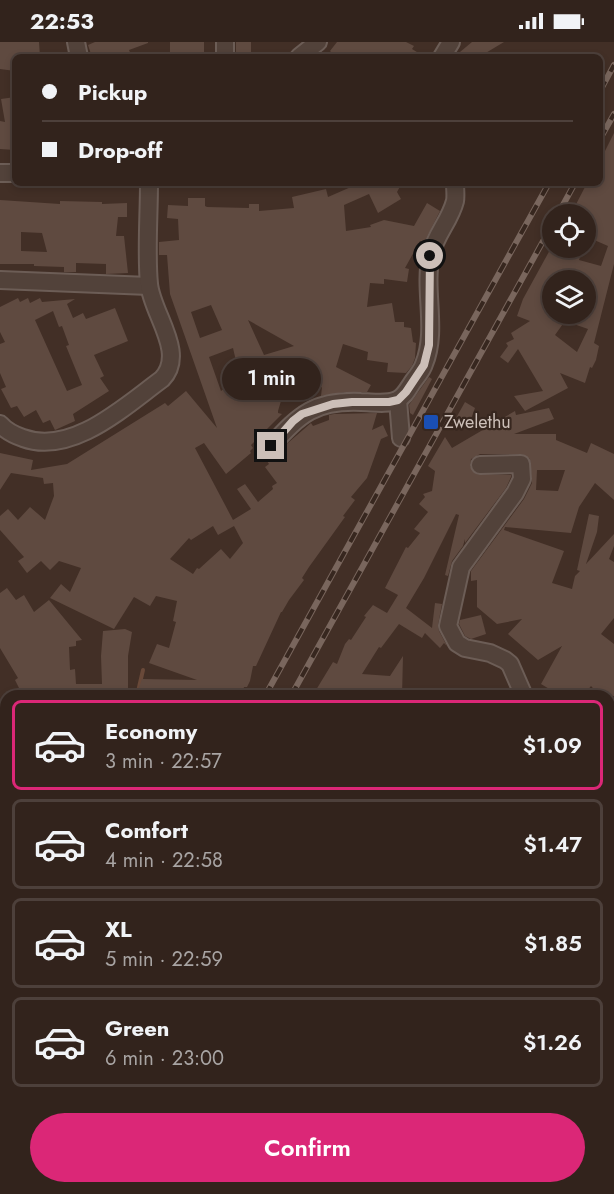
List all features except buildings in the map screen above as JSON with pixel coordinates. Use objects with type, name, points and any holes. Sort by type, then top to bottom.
[{"type":"street","points":[[303,54],[318,42]]},
{"type":"street","points":[[0,424],[14,435],[29,441],[48,442],[71,438],[92,429],[170,371],[171,350],[149,286],[149,186]]},
{"type":"street","points":[[271,446],[293,421],[316,408],[352,402],[389,402],[398,400],[406,392],[424,365],[429,345],[430,256],[435,240],[448,220],[455,200],[455,186]]},
{"type":"street","points":[[0,280],[149,286]]},
{"type":"street","points":[[398,400],[401,438]]},
{"type":"street","points":[[480,465],[521,464],[522,479],[515,493],[461,567],[448,626],[458,643],[465,648],[490,653],[510,664],[521,690]]},
{"type":"waterway","points":[[138,690],[143,670]]},
{"type":"railway","points":[[603,85],[614,65]]},
{"type":"railway","points":[[603,134],[614,114]]},
{"type":"railway","points":[[268,690],[547,186]]},
{"type":"railway","points":[[563,204],[573,186]]},
{"type":"railway","points":[[294,690],[542,243]]},
{"type":"place","name":"Zwelethu","points":[[431,422]]},
{"type":"route","points":[[271,446],[293,421],[316,408],[352,402],[389,402],[398,400],[406,392],[424,365],[429,345],[430,256]]}]
